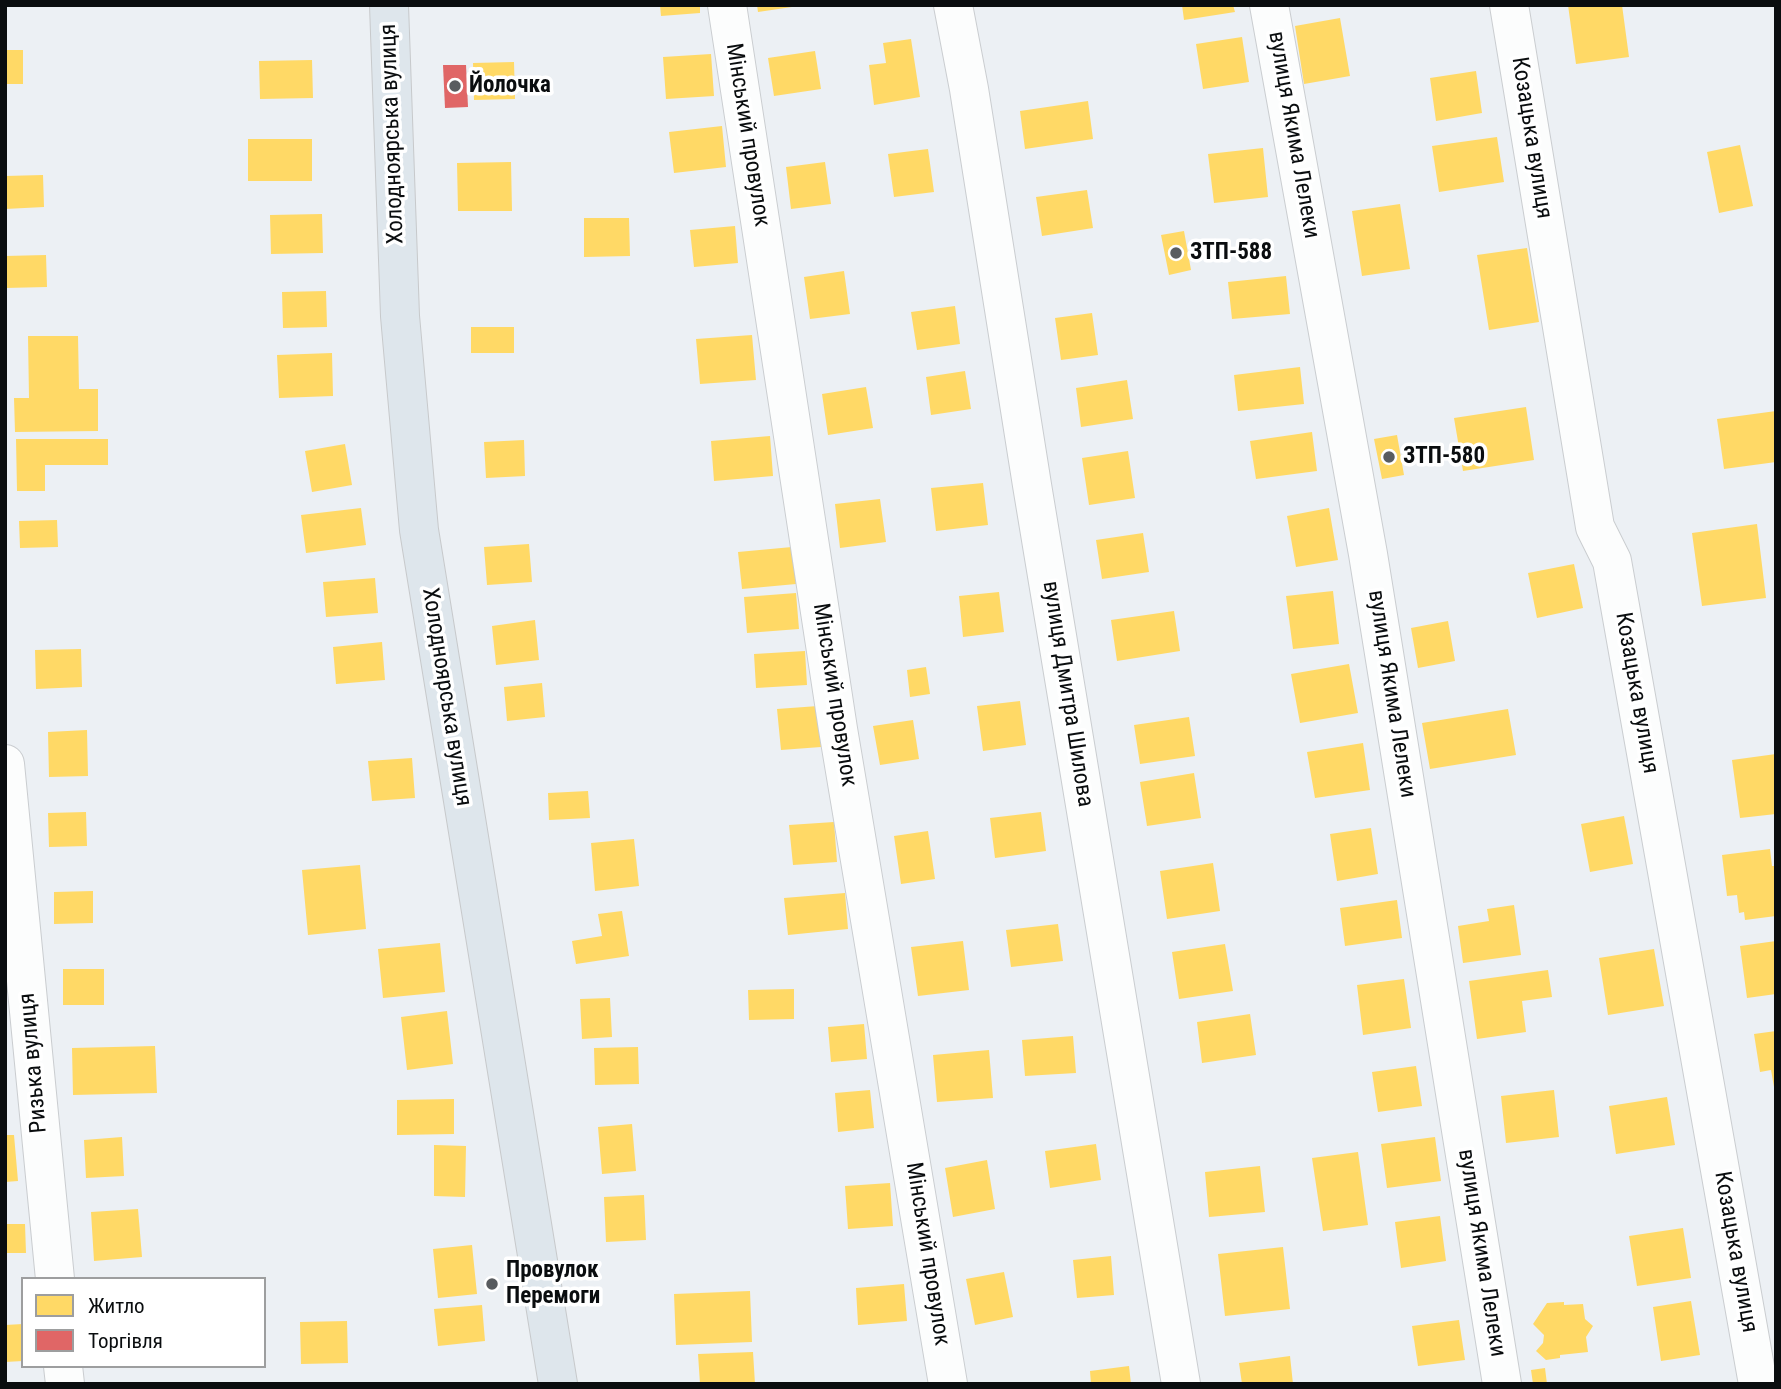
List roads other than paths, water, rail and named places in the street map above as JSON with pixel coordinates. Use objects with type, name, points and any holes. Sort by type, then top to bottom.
[{"type":"main road","name":"Холодноярська вулиця","points":[[388,5],[400,316],[419,530],[558,1384]]},
{"type":"street","name":"Мінський провулок","points":[[727,5],[838,729],[948,1384]]},
{"type":"street","name":"вулиця Дмитра Шилова","points":[[953,5],[1181,1384]]},
{"type":"street","name":"вулиця Якима Лелеки","points":[[1269,5],[1368,554],[1502,1384]]},
{"type":"street","name":"Козацька вулиця","points":[[1509,5],[1595,527],[1612,561],[1758,1384]]},
{"type":"street","name":"Ризька вулиця","points":[[5,764],[55,1277]]},
{"type":"place","name":"Йолочка","points":[[455,86]]},
{"type":"place","name":"ЗТП-588","points":[[1176,253]]},
{"type":"place","name":"ЗТП-580","points":[[1389,457]]},
{"type":"place","name":"Провулок Перемоги","points":[[492,1284]]}]
